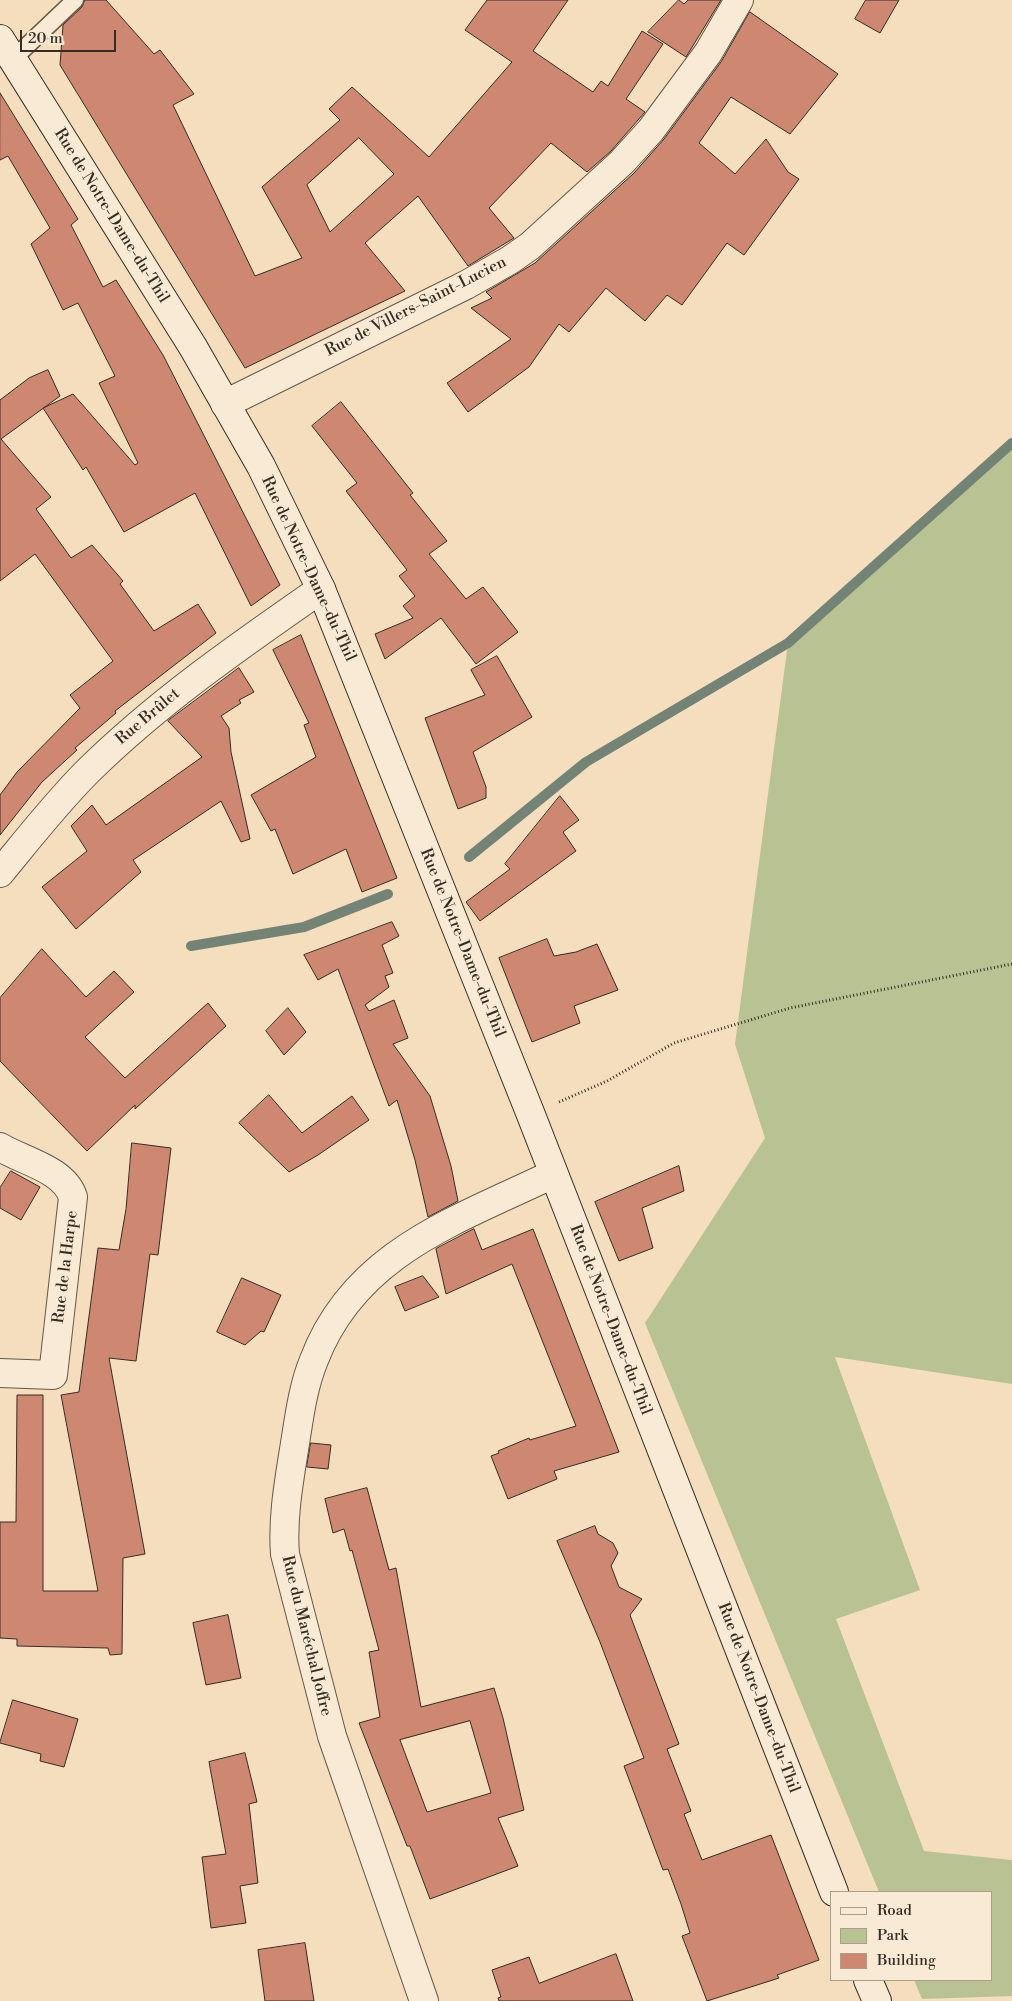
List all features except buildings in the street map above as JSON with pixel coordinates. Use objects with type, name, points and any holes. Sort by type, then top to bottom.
[{"type":"street","name":"Rue de Villers-Saint-Lucien","points":[[225,404],[466,285],[510,260],[530,246],[622,162],[651,130],[708,53],[739,0]]},
{"type":"street","name":"Rue de Notre-Dame-du-Thil","points":[[6,49],[172,313],[276,497],[321,589],[530,1115],[834,1891]]},
{"type":"street","name":"Rue Brûlet","points":[[0,873],[63,797],[132,731],[189,683],[321,589]]},
{"type":"street","name":"Rue de la Harpe","points":[[0,1148],[56,1174],[70,1189],[73,1197],[73,1209],[53,1374],[0,1373]]},
{"type":"street","name":"Rue du Maréchal Joffre","points":[[424,2001],[325,1713],[285,1554],[284,1532],[287,1493],[302,1402],[313,1361],[337,1315],[364,1282],[389,1260],[420,1239],[553,1174]]},
{"type":"street","points":[[868,1981],[877,2001]]},
{"type":"lane","points":[[6,49],[75,0]]},
{"type":"path","points":[[530,1115],[607,1081],[674,1043],[790,1008],[1012,964]]},
{"type":"green space","points":[[1012,447],[1012,1384],[835,1357],[920,1590],[836,1619],[924,1851],[1012,1860],[1012,1996],[922,1999],[914,1981],[992,1981],[992,1891],[879,1891],[645,1323],[765,1138],[735,1044],[788,643]]},
{"type":"waterway","points":[[469,857],[586,762],[788,643],[1012,443]]},
{"type":"waterway","points":[[191,946],[304,927],[388,894]]}]
